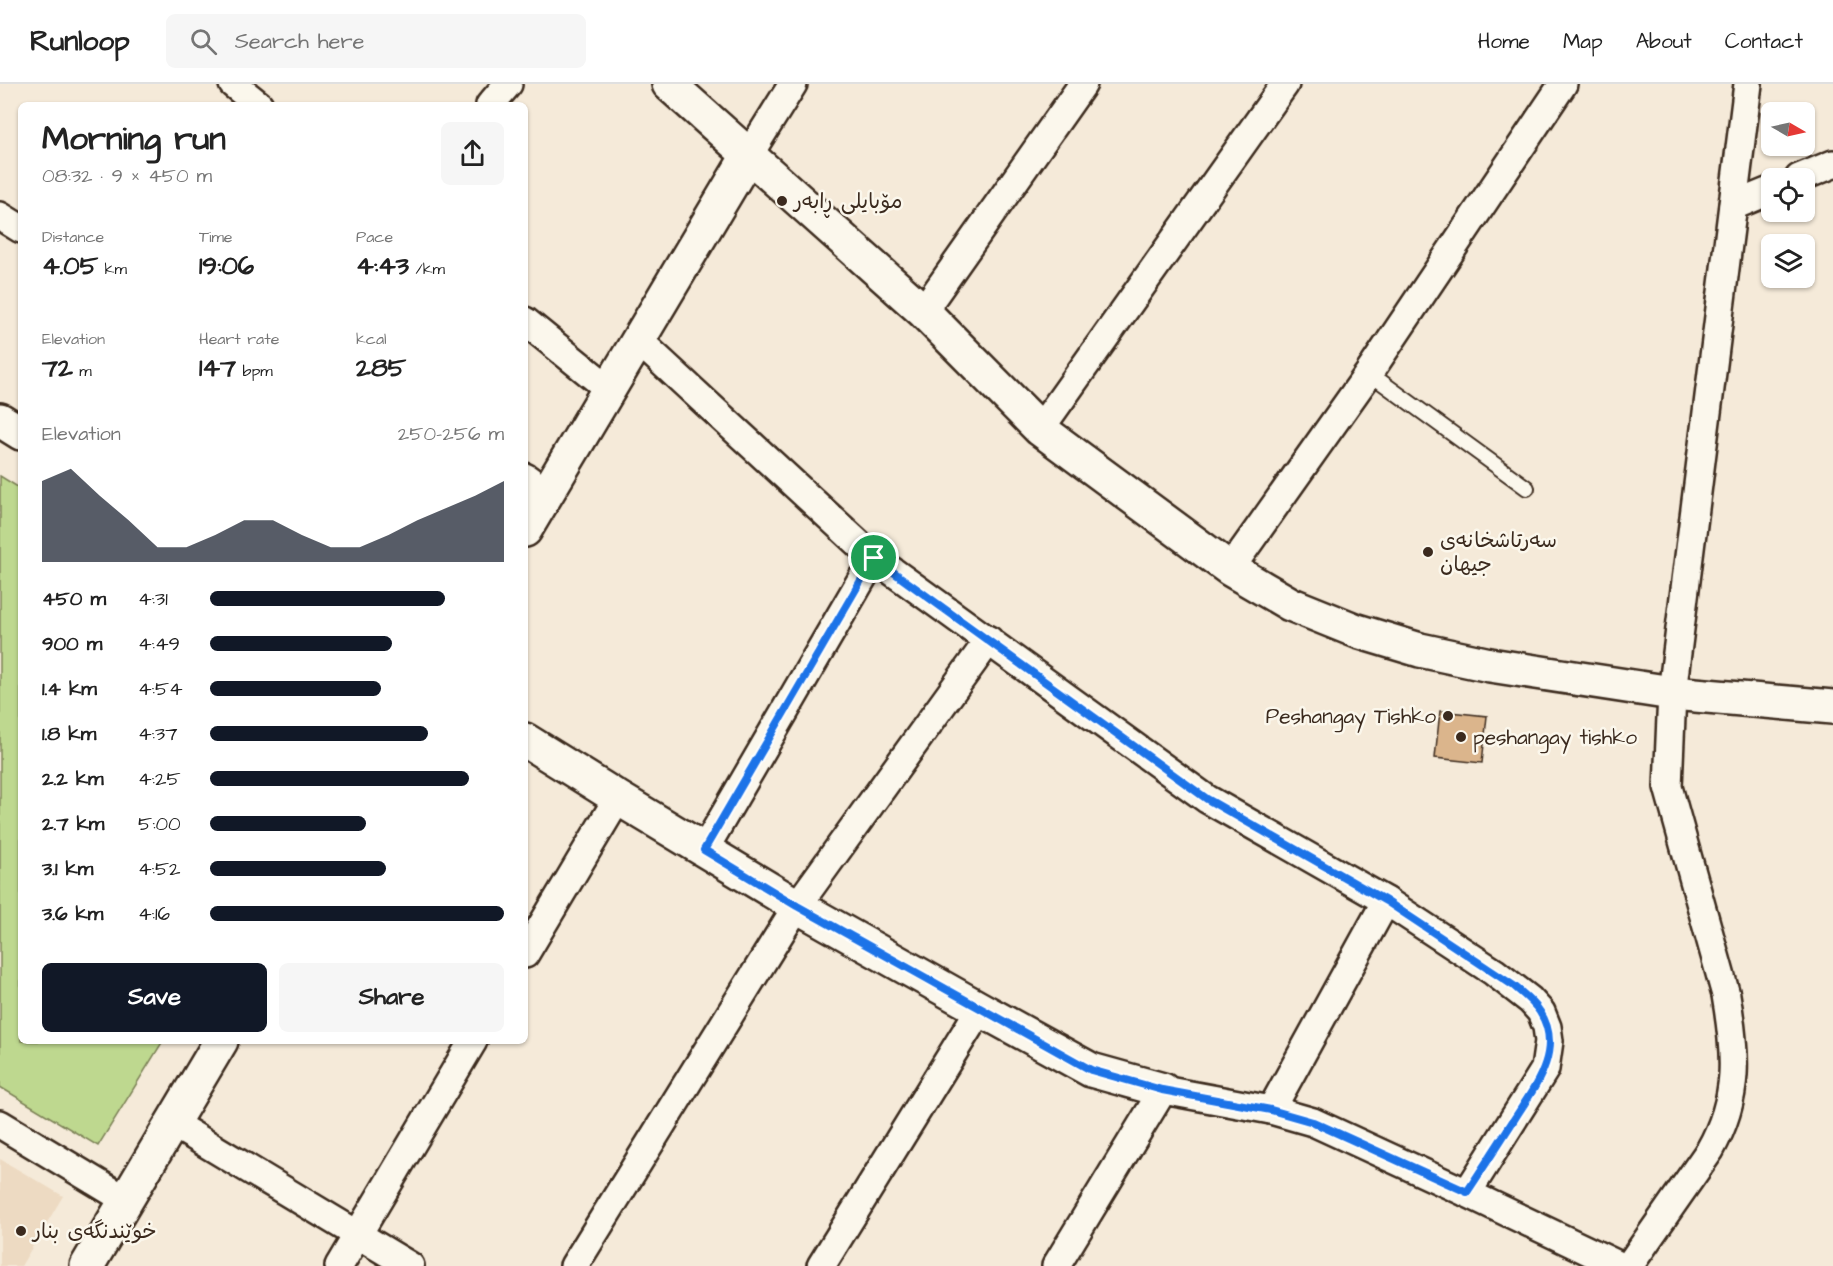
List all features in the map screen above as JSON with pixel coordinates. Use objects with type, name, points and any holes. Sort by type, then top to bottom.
[{"type":"street","points":[[233,84],[255,102]]},
{"type":"street","points":[[493,102],[508,84]]},
{"type":"street","points":[[669,84],[923,311],[1040,429],[1230,569],[1290,604],[1357,631],[1420,650],[1490,665],[1672,693],[1828,707]]},
{"type":"street","points":[[528,518],[536,485],[609,389],[747,156],[793,84]]},
{"type":"street","points":[[923,311],[1083,84]]},
{"type":"street","points":[[1040,429],[1285,84]]},
{"type":"street","points":[[1230,569],[1370,373],[1563,84]]},
{"type":"street","points":[[1629,1266],[1710,1150],[1720,1133],[1731,1100],[1733,1079],[1731,1022],[1726,995],[1668,787],[1672,693],[1749,84]]},
{"type":"street","points":[[1815,171],[1833,164]]},
{"type":"street","points":[[1733,206],[1761,195]]},
{"type":"street","points":[[0,216],[18,227]]},
{"type":"street","points":[[528,323],[609,389]]},
{"type":"street","points":[[638,340],[874,558],[1207,799],[1386,901],[1514,986],[1530,1000],[1541,1012],[1547,1027],[1548,1055],[1542,1075],[1467,1192]]},
{"type":"street","points":[[0,420],[18,431]]},
{"type":"street","points":[[704,850],[874,558]]},
{"type":"street","points":[[574,1266],[797,906],[989,640]]},
{"type":"street","points":[[528,742],[797,906],[1091,1070],[1162,1090],[1271,1110],[1313,1122],[1467,1192],[1620,1266]]},
{"type":"street","points":[[528,949],[618,798]]},
{"type":"street","points":[[1271,1110],[1386,901]]},
{"type":"street","points":[[821,1266],[980,1009]]},
{"type":"street","points":[[87,1266],[219,1044]]},
{"type":"street","points":[[339,1266],[471,1044]]},
{"type":"street","points":[[1056,1266],[1162,1090]]},
{"type":"street","points":[[172,1123],[411,1266]]},
{"type":"street","points":[[0,1124],[126,1200]]},
{"type":"lane","points":[[1370,373],[1527,488]]},
{"type":"shaded area","name":"خوێندنگەی بنار","points":[[0,1159],[63,1196],[21,1266],[0,1266]]},
{"type":"green space","points":[[0,476],[18,487],[18,1044],[161,1044],[98,1146],[0,1087]]},
{"type":"building","name":"peshangay tishko","points":[[1440,711],[1487,716],[1482,763],[1435,758]]},
{"type":"place","name":"مۆبایلی ڕابەر","points":[[782,201]]},
{"type":"place","name":"سەرتاشخانەی جیهان","points":[[1428,552]]},
{"type":"place","name":"Peshangay Tishko","points":[[1448,716]]},
{"type":"place","name":"peshangay tishko","points":[[1461,737]]},
{"type":"place","name":"خوێندنگەی بنار","points":[[21,1231]]},
{"type":"route","points":[[874,558],[1207,799],[1386,901],[1514,986],[1530,1000],[1541,1012],[1547,1027],[1549,1041],[1545,1069],[1467,1192],[1313,1122],[1271,1110],[1162,1090],[1091,1070],[797,906],[704,850],[874,558]]}]
